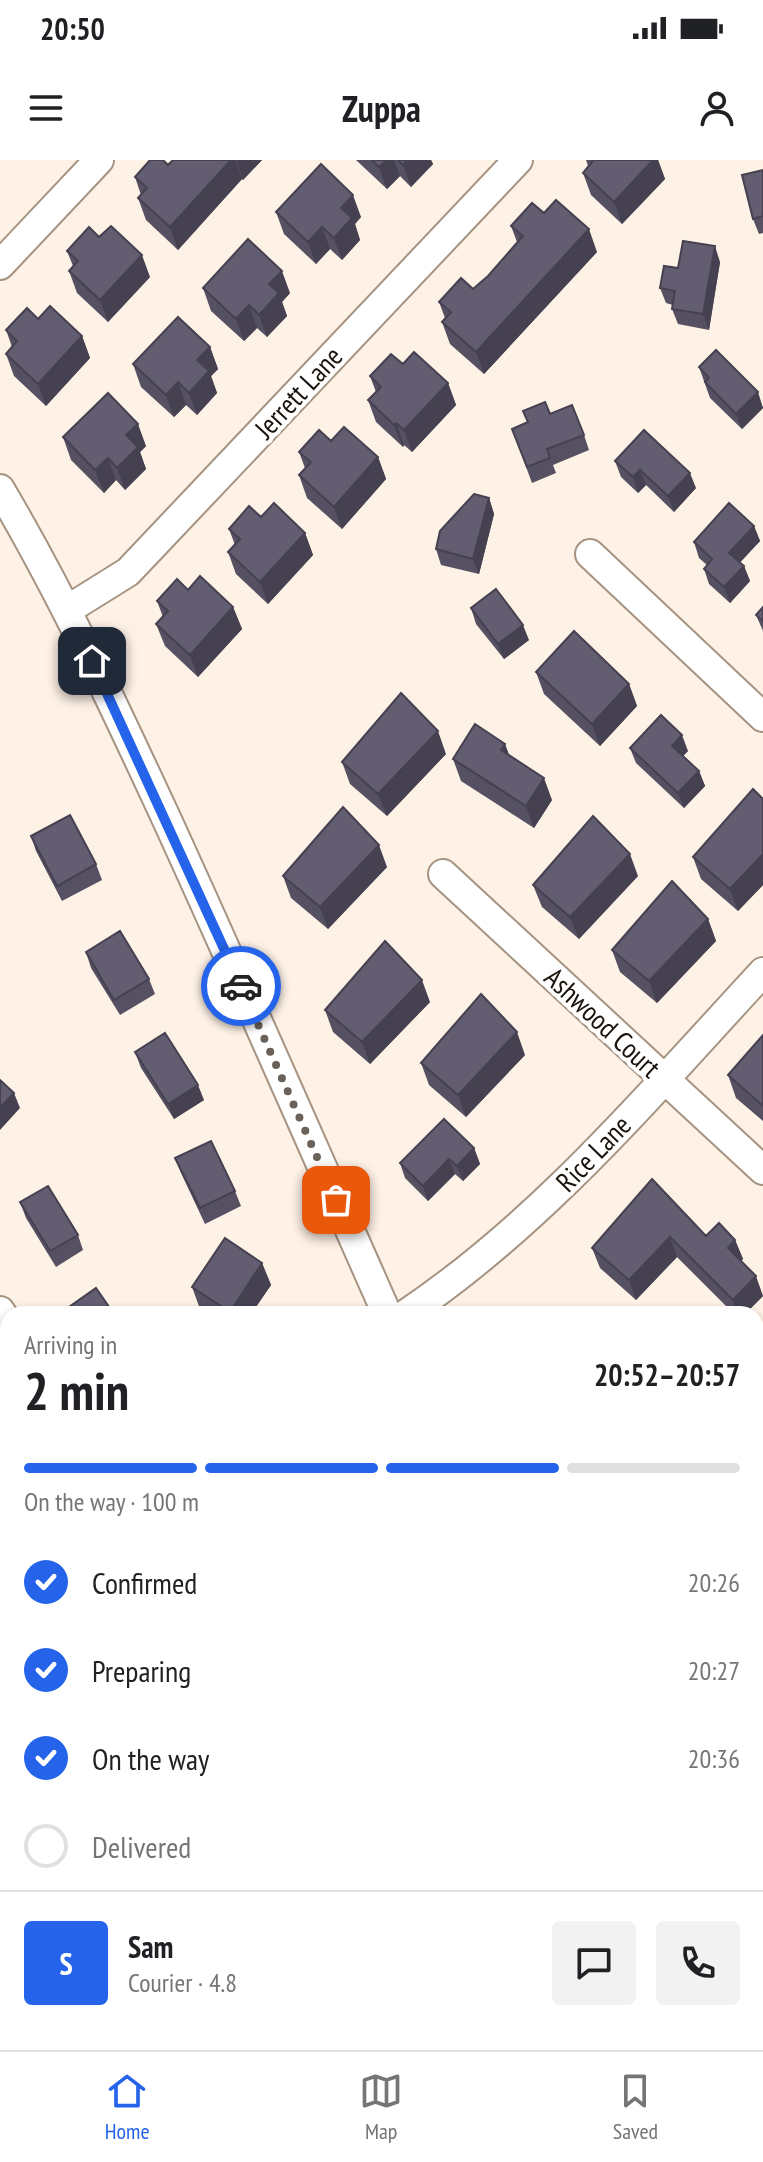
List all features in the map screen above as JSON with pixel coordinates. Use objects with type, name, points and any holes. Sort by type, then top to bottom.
[{"type":"street","points":[[0,265],[99,160]]},
{"type":"street","name":"Jerrett Lane","points":[[67,610],[128,572],[518,160]]},
{"type":"street","points":[[0,489],[67,610],[194,878],[383,1306]]},
{"type":"street","points":[[590,554],[763,717]]},
{"type":"street","name":"Ashwood Court","points":[[443,874],[763,1170]]},
{"type":"street","name":"Rice Lane","points":[[418,1306],[453,1282],[501,1242],[562,1185],[763,972]]},
{"type":"building","points":[[150,160],[163,160],[168,165],[173,160],[231,160],[170,227],[138,198],[147,188],[135,177]]},
{"type":"building","points":[[372,160],[386,160],[379,167]]},
{"type":"building","points":[[592,160],[653,160],[614,202],[583,173]]},
{"type":"building","points":[[321,164],[353,195],[341,208],[352,218],[334,238],[322,227],[308,242],[276,212]]},
{"type":"building","points":[[763,170],[763,216],[753,219],[742,175]]},
{"type":"building","points":[[556,200],[589,229],[476,352],[442,322],[451,312],[439,302],[461,278],[473,289],[488,276],[523,236],[511,226],[532,203],[544,213]]},
{"type":"building","points":[[111,226],[142,255],[100,300],[69,271],[78,261],[67,251],[89,227],[99,237]]},
{"type":"building","points":[[248,239],[282,271],[269,284],[279,293],[259,315],[249,305],[236,319],[203,288]]},
{"type":"building","points":[[683,241],[715,246],[703,314],[672,309],[675,291],[660,288],[664,266],[678,268]]},
{"type":"building","points":[[50,306],[82,336],[38,384],[6,354],[17,341],[6,330],[27,308],[38,319]]},
{"type":"building","points":[[178,317],[210,347],[197,360],[209,371],[189,393],[178,382],[166,395],[133,364]]},
{"type":"building","points":[[716,350],[758,392],[736,414],[705,382],[709,378],[699,367]]},
{"type":"building","points":[[414,352],[448,383],[404,430],[396,423],[394,425],[368,400],[381,387],[370,376],[391,354],[403,364]]},
{"type":"building","points":[[108,393],[138,424],[126,435],[138,447],[117,468],[108,458],[95,470],[63,437]]},
{"type":"building","points":[[545,402],[550,414],[572,405],[584,435],[547,449],[550,458],[527,467],[512,429],[528,422],[523,411]]},
{"type":"building","points":[[344,427],[378,457],[334,507],[299,475],[311,462],[299,452],[319,430],[331,441]]},
{"type":"building","points":[[644,430],[690,473],[668,496],[640,470],[633,477],[615,461]]},
{"type":"building","points":[[474,494],[489,498],[473,559],[436,549],[440,531]]},
{"type":"building","points":[[274,503],[305,533],[260,582],[228,552],[240,539],[229,529],[249,506],[261,517]]},
{"type":"building","points":[[729,503],[754,526],[729,553],[744,566],[724,587],[704,569],[712,559],[694,542]]},
{"type":"building","points":[[200,576],[233,607],[190,655],[156,624],[168,611],[157,601],[177,579],[188,590]]},
{"type":"building","points":[[496,589],[523,625],[498,644],[471,608]]},
{"type":"building","points":[[763,607],[763,621],[756,615]]},
{"type":"building","points":[[574,631],[629,684],[592,724],[536,672]]},
{"type":"building","points":[[401,693],[438,731],[378,794],[342,762]]},
{"type":"building","points":[[661,715],[682,735],[672,746],[699,771],[678,793],[630,748]]},
{"type":"building","points":[[475,724],[505,744],[501,750],[544,778],[526,806],[453,759]]},
{"type":"building","points":[[753,789],[763,799],[763,854],[730,889],[693,857]]},
{"type":"building","points":[[343,807],[379,845],[320,907],[283,876]]},
{"type":"building","points":[[70,815],[96,864],[57,886],[31,836]]},
{"type":"building","points":[[593,816],[630,854],[570,917],[533,885]]},
{"type":"building","points":[[672,881],[708,919],[649,981],[612,950]]},
{"type":"building","points":[[120,931],[149,979],[114,1000],[86,952]]},
{"type":"building","points":[[385,941],[422,980],[362,1042],[325,1010]]},
{"type":"building","points":[[481,994],[517,1032],[458,1095],[421,1063]]},
{"type":"building","points":[[165,1033],[198,1085],[168,1104],[135,1052]]},
{"type":"building","points":[[763,1035],[763,1106],[728,1075]]},
{"type":"building","points":[[0,1080],[14,1093],[0,1108]]},
{"type":"building","points":[[444,1119],[474,1148],[457,1166],[449,1159],[423,1186],[400,1163]]},
{"type":"building","points":[[211,1141],[235,1191],[200,1208],[175,1158]]},
{"type":"building","points":[[652,1179],[706,1236],[719,1223],[735,1240],[728,1248],[756,1276],[733,1300],[670,1237],[629,1280],[592,1248]]},
{"type":"building","points":[[48,1186],[78,1235],[50,1251],[20,1202]]},
{"type":"building","points":[[225,1238],[262,1263],[234,1306],[221,1306],[192,1287]]},
{"type":"building","points":[[96,1288],[108,1306],[70,1306]]},
{"type":"way so far","points":[[241,986],[336,1200]]},
{"type":"route","points":[[92,661],[241,986]]}]
